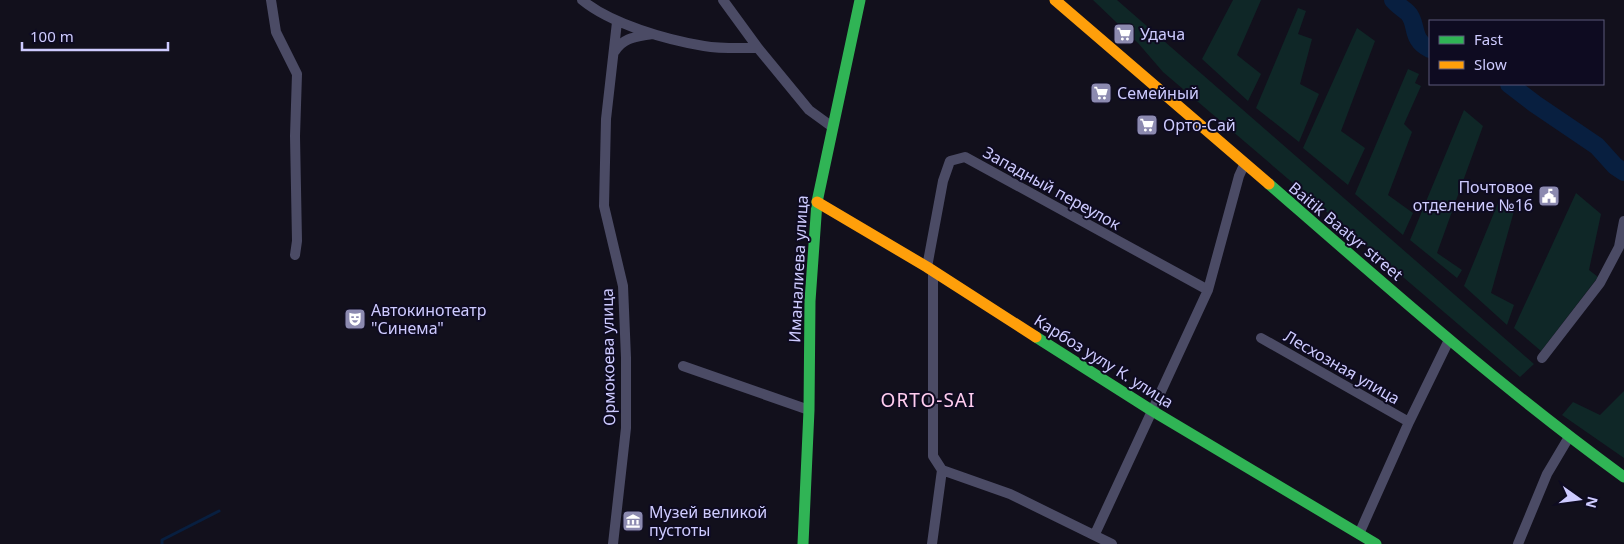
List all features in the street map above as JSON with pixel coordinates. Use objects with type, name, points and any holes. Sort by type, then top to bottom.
[{"type":"street","points":[[271,0],[276,32],[298,74],[295,136],[297,241],[295,255]]},
{"type":"street","points":[[582,0],[617,22],[655,33],[704,46],[758,48]]},
{"type":"street","points":[[723,0],[758,48],[809,110],[831,126]]},
{"type":"street","name":"Иманалиева улица","points":[[803,544],[809,410],[810,301],[816,202],[831,126],[860,0]]},
{"type":"street","name":"Baitik Baatyr street","points":[[1055,0],[1449,340],[1569,437],[1624,477]]},
{"type":"street","name":"Ормокоева улица","points":[[613,544],[626,428],[622,286],[604,206],[606,119],[617,22]]},
{"type":"street","points":[[615,52],[620,43],[629,38],[655,33]]},
{"type":"street","name":"Западный переулок","points":[[930,270],[943,181],[950,161],[965,157],[1208,290]]},
{"type":"street","points":[[1095,534],[1208,290],[1239,176],[1244,165]]},
{"type":"street","name":"Карбоз уулу К. улица","points":[[816,202],[930,270],[1152,410],[1376,544]]},
{"type":"street","points":[[1542,358],[1600,283],[1618,247],[1624,221]]},
{"type":"street","points":[[930,270],[933,456],[942,470],[1010,494],[1112,544]]},
{"type":"street","name":"Лесхозная улица","points":[[1260,338],[1409,422]]},
{"type":"street","name":"Лесхозная улица","points":[[1359,534],[1409,422],[1449,340]]},
{"type":"street","points":[[683,366],[809,410]]},
{"type":"street","points":[[1518,544],[1547,474],[1569,437]]},
{"type":"street","points":[[932,544],[942,470]]},
{"type":"green space","points":[[1093,0],[1117,0],[1534,364],[1520,377],[1163,72],[1138,43]]},
{"type":"green space","points":[[1233,0],[1261,0],[1237,55],[1261,74],[1248,101],[1202,59]]},
{"type":"green space","points":[[1298,8],[1306,11],[1298,34],[1312,39],[1300,84],[1319,94],[1299,142],[1256,108]]},
{"type":"green space","points":[[1357,28],[1375,41],[1341,131],[1365,148],[1348,185],[1303,148]]},
{"type":"green space","points":[[1408,69],[1419,74],[1415,83],[1421,86],[1404,124],[1412,132],[1388,195],[1413,213],[1403,235],[1355,194]]},
{"type":"green space","points":[[1464,110],[1483,126],[1437,253],[1462,270],[1457,278],[1410,240]]},
{"type":"green space","points":[[1576,193],[1601,214],[1589,270],[1598,277],[1541,351],[1514,328]]},
{"type":"green space","points":[[1498,203],[1514,211],[1491,293],[1514,305],[1507,325],[1464,286]]},
{"type":"green space","points":[[1624,391],[1624,458],[1562,415],[1573,402],[1600,415]]},
{"type":"waterway","points":[[1393,0],[1411,17],[1417,36],[1429,48]]},
{"type":"waterway","points":[[1510,85],[1597,146],[1615,166],[1624,172]]},
{"type":"waterway","points":[[162,544],[162,540],[219,511]]},
{"type":"traffic: fast","points":[[803,544],[809,410],[810,301],[817,202],[860,0]]},
{"type":"traffic: fast","points":[[1269,184],[1488,371],[1624,477]]},
{"type":"traffic: fast","points":[[1036,337],[1151,410],[1376,544]]},
{"type":"traffic: slow","points":[[1055,0],[1269,184]]},
{"type":"traffic: slow","points":[[817,202],[927,267],[1036,337]]},
{"type":"place","name":"Удача","points":[[1124,34]]},
{"type":"place","name":"Семейный","points":[[1101,93]]},
{"type":"place","name":"Орто-Сай","points":[[1147,125]]},
{"type":"place","name":"Почтовое отделение №16","points":[[1549,196]]},
{"type":"place","name":"Автокинотеатр \"Синема\"","points":[[355,319]]},
{"type":"place","name":"Музей великой пустоты","points":[[633,521]]},
{"type":"district","name":"ORTO-SAI","points":[[928,400]]}]
